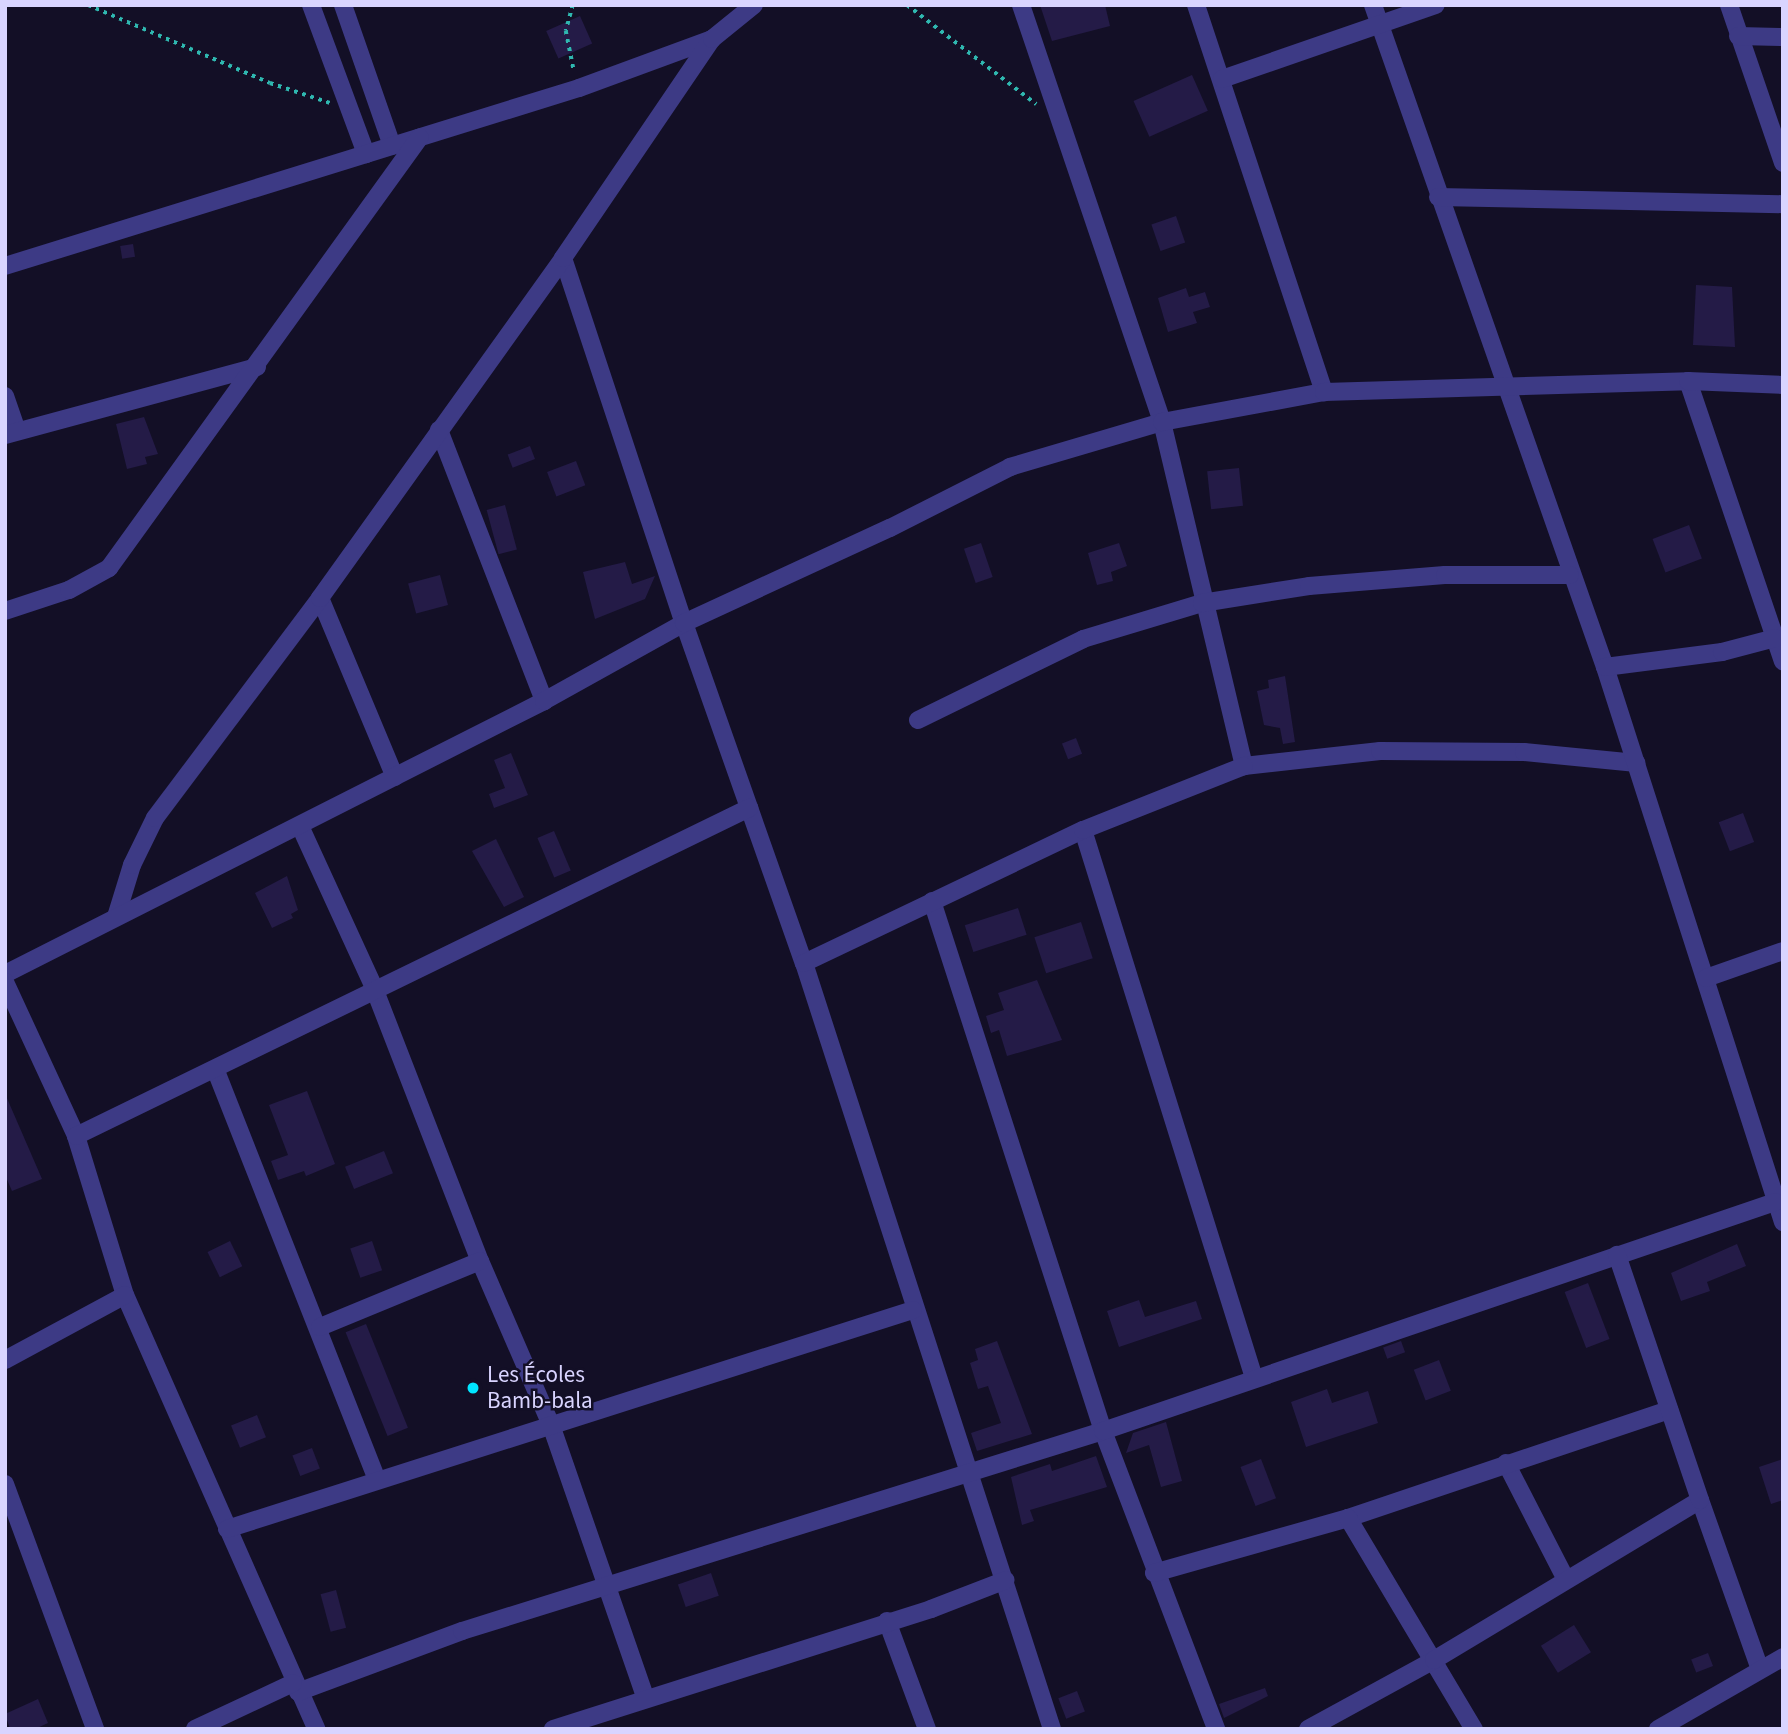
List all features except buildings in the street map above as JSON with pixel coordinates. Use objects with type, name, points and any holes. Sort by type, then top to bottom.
[{"type":"street","points":[[311,5],[366,154]]},
{"type":"street","points":[[343,5],[392,146]]},
{"type":"street","points":[[116,917],[132,865],[156,818],[320,598],[563,258],[712,39],[754,5]]},
{"type":"street","points":[[1021,5],[1162,422],[1202,603],[1244,766]]},
{"type":"street","points":[[1196,5],[1324,392]]},
{"type":"street","points":[[1373,5],[1570,575],[1605,667],[1783,1222]]},
{"type":"street","points":[[1222,79],[1436,5]]},
{"type":"street","points":[[1729,5],[1783,163]]},
{"type":"street","points":[[1738,36],[1783,37]]},
{"type":"street","points":[[5,266],[579,88],[712,39]]},
{"type":"street","points":[[5,611],[69,590],[109,568],[257,367],[420,137]]},
{"type":"street","points":[[1438,197],[1783,204]]},
{"type":"street","points":[[563,258],[684,623],[804,963],[913,1310],[1006,1580],[1052,1729]]},
{"type":"street","points":[[5,396],[11,433],[257,367]]},
{"type":"street","points":[[1688,381],[1783,661]]},
{"type":"street","points":[[5,974],[544,701],[684,623],[890,528],[1010,467],[1162,422],[1324,392],[1505,384],[1688,381],[1783,385]]},
{"type":"street","points":[[439,430],[544,701]]},
{"type":"street","points":[[918,720],[1083,639],[1202,603],[1309,586],[1444,575],[1570,575]]},
{"type":"street","points":[[320,598],[395,777]]},
{"type":"street","points":[[1605,667],[1722,652],[1775,638]]},
{"type":"street","points":[[804,963],[1083,830],[1244,766],[1380,751],[1524,752],[1636,763]]},
{"type":"street","points":[[76,1136],[216,1071],[374,988],[749,808]]},
{"type":"street","points":[[300,826],[374,988],[480,1261],[551,1426],[645,1697]]},
{"type":"street","points":[[1083,830],[1254,1378]]},
{"type":"street","points":[[932,901],[1103,1431],[1154,1573],[1216,1729]]},
{"type":"street","points":[[1706,978],[1783,951]]},
{"type":"street","points":[[5,982],[76,1136],[125,1295],[316,1729]]},
{"type":"street","points":[[216,1071],[320,1327],[377,1479]]},
{"type":"street","points":[[195,1729],[296,1688],[461,1631],[606,1588],[760,1535],[1103,1431],[1775,1202]]},
{"type":"street","points":[[1617,1255],[1760,1669]]},
{"type":"street","points":[[320,1327],[480,1261]]},
{"type":"street","points":[[5,1360],[125,1295]]},
{"type":"street","points":[[227,1529],[913,1310]]},
{"type":"street","points":[[1154,1573],[1348,1518],[1669,1410]]},
{"type":"street","points":[[1506,1463],[1564,1578]]},
{"type":"street","points":[[5,1484],[95,1729]]},
{"type":"street","points":[[1308,1729],[1434,1660],[1564,1578],[1700,1500]]},
{"type":"street","points":[[1348,1518],[1474,1729]]},
{"type":"street","points":[[553,1729],[1006,1580]]},
{"type":"street","points":[[887,1621],[927,1729]]},
{"type":"street","points":[[1658,1729],[1783,1657]]},
{"type":"path","points":[[88,5],[270,83],[349,108]]},
{"type":"path","points":[[573,5],[566,31],[579,88]]},
{"type":"path","points":[[907,5],[1063,125]]},
{"type":"place","name":"Les Écoles Bamb-bala","points":[[473,1388]]}]
